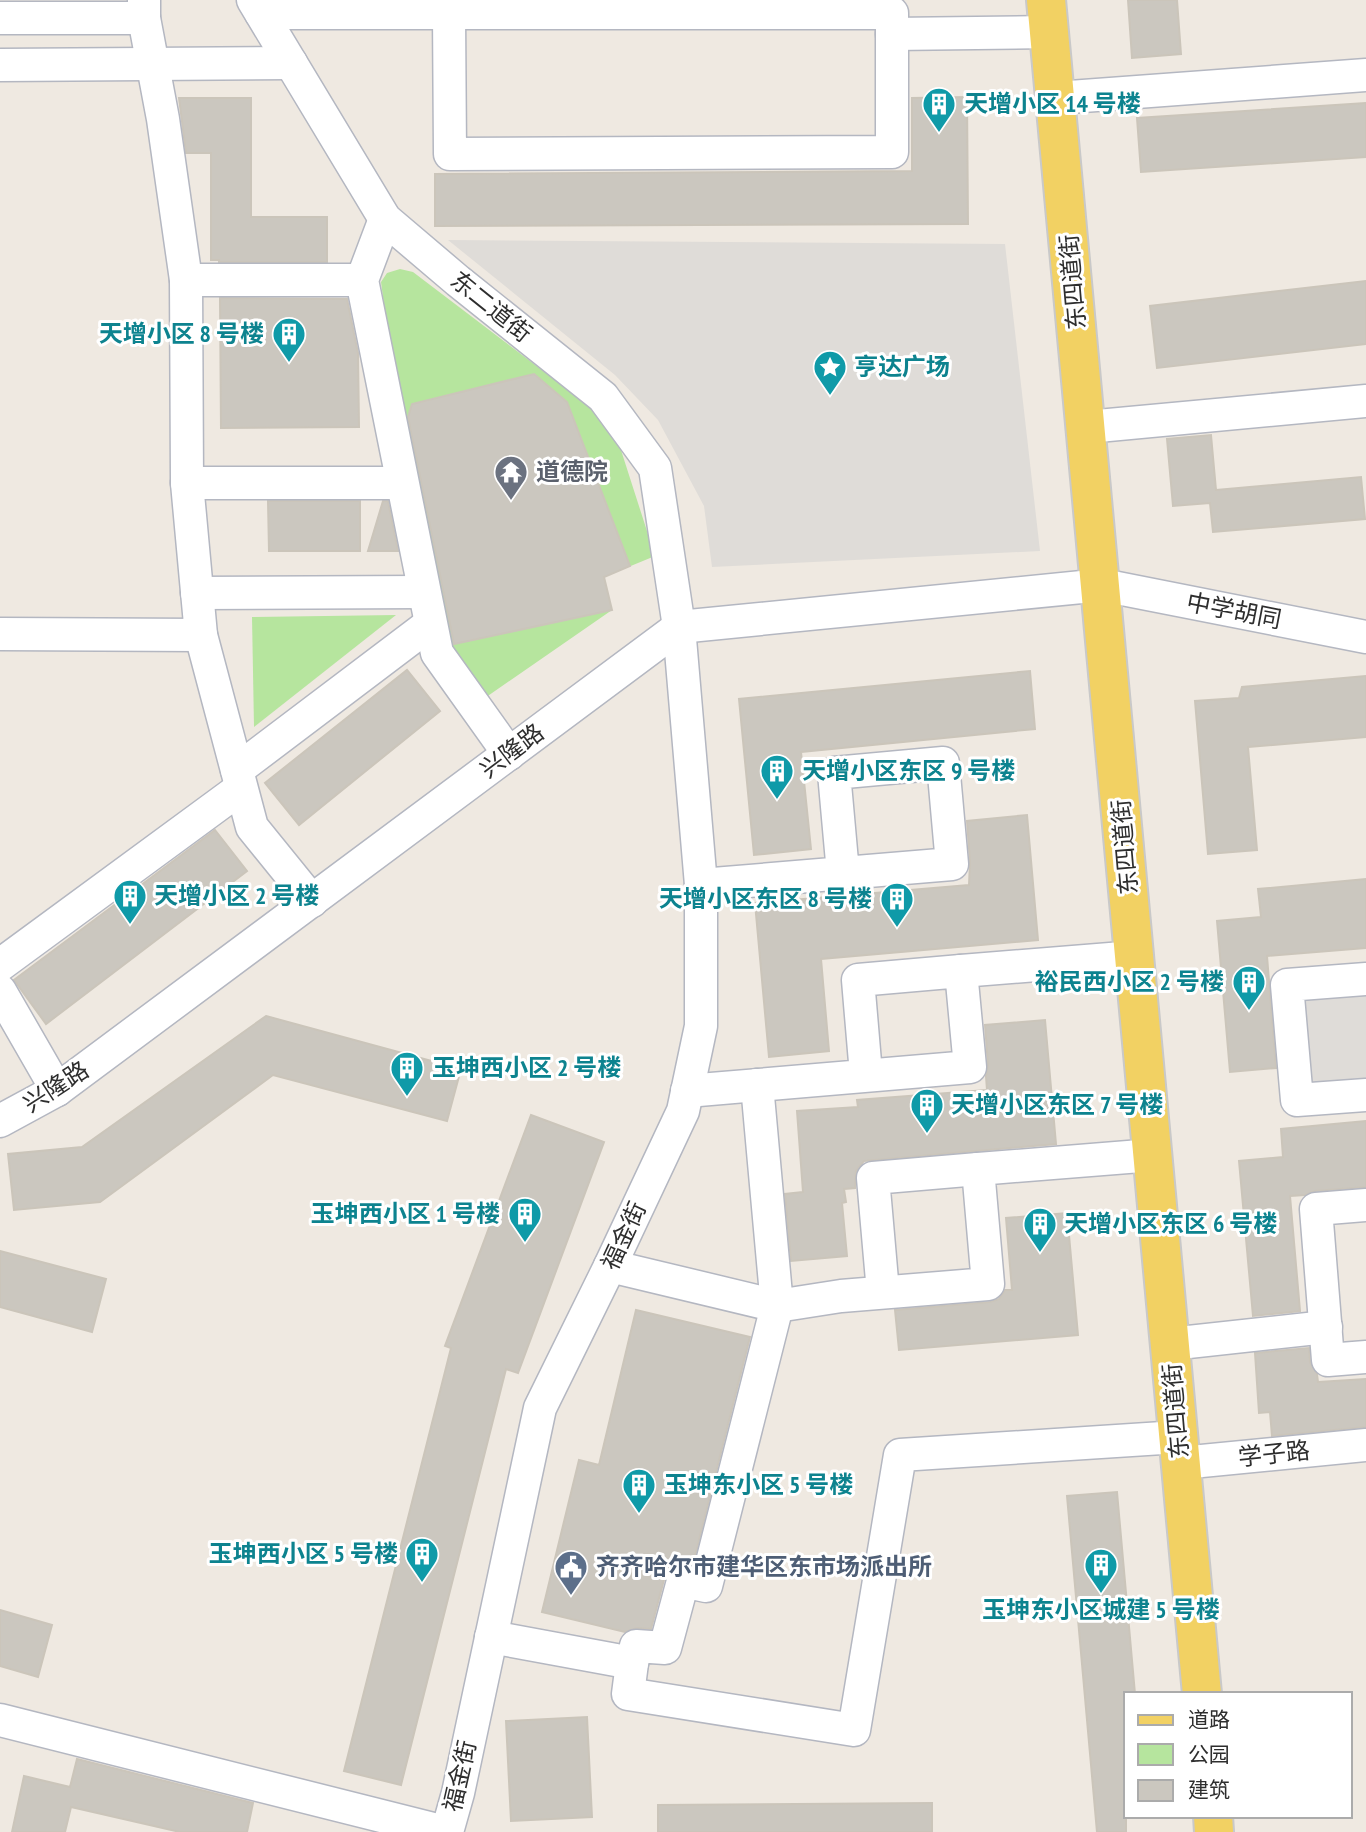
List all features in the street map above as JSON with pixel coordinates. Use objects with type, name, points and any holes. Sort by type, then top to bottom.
[{"type":"main road","name":"东四道街","points":[[1048,16],[1202,1692]]},
{"type":"street","points":[[257,7],[449,14],[891,13],[892,152],[450,154],[449,14]]},
{"type":"street","name":"东二道街","points":[[257,7],[385,219],[457,281],[603,397],[654,468],[679,627]]},
{"type":"street","points":[[0,18],[144,9],[186,280],[187,483],[201,635],[252,827],[312,901]]},
{"type":"street","points":[[891,34],[1048,16]]},
{"type":"street","points":[[0,65],[291,63]]},
{"type":"street","points":[[1056,98],[1366,75]]},
{"type":"street","points":[[385,219],[362,280],[430,624],[437,653],[509,754]]},
{"type":"street","points":[[186,280],[362,280]]},
{"type":"street","points":[[1087,427],[1366,401]]},
{"type":"street","points":[[187,483],[401,483]]},
{"type":"street","points":[[679,627],[1102,585]]},
{"type":"street","name":"中学胡同","points":[[1102,585],[1366,637]]},
{"type":"street","points":[[197,593],[424,592]]},
{"type":"street","points":[[0,965],[239,779],[430,624]]},
{"type":"street","name":"兴隆路","points":[[0,1121],[57,1090],[679,627]]},
{"type":"street","name":"福金街","points":[[446,1832],[540,1408],[682,1111],[701,1026],[701,886],[679,627]]},
{"type":"street","points":[[0,634],[201,635]]},
{"type":"street","points":[[701,886],[952,864],[943,763],[834,772],[842,873]]},
{"type":"street","points":[[866,1074],[858,980],[1135,957]]},
{"type":"street","points":[[687,1091],[970,1067],[961,971]]},
{"type":"street","points":[[1366,979],[1287,985],[1297,1100],[1366,1095]]},
{"type":"street","points":[[0,991],[57,1090]]},
{"type":"street","points":[[491,1637],[632,1663],[636,1646],[665,1648],[682,1581],[706,1586],[777,1306],[757,1085]]},
{"type":"street","points":[[883,1293],[873,1178],[1153,1155]]},
{"type":"street","points":[[610,1266],[777,1306],[988,1284],[978,1169]]},
{"type":"street","points":[[1366,1205],[1316,1209],[1328,1360],[1366,1357]]},
{"type":"street","points":[[1170,1344],[1326,1327]]},
{"type":"street","name":"学子路","points":[[632,1663],[628,1694],[855,1730],[900,1455],[1366,1445]]},
{"type":"street","points":[[0,1720],[446,1832]]},
{"type":"green space","name":"道德院","points":[[400,269],[413,272],[597,412],[620,447],[655,556],[604,577],[612,610],[482,700],[447,645],[402,439],[381,282],[387,273]]},
{"type":"green space","points":[[396,615],[254,727],[252,617]]},
{"type":"shaded area","name":"亨达广场","points":[[448,240],[1005,244],[1040,551],[712,567],[704,506],[658,420],[615,375]]},
{"type":"shaded area","points":[[1366,991],[1366,1082],[1311,1087],[1304,996]]},
{"type":"building","points":[[1128,0],[1177,0],[1181,54],[1132,58]]},
{"type":"building","name":"天增小区 14 号楼","points":[[967,97],[968,224],[435,226],[435,174],[912,171],[912,98]]},
{"type":"building","points":[[179,98],[251,98],[251,217],[327,217],[327,262],[211,260],[211,153],[186,153]]},
{"type":"building","points":[[1366,103],[1366,157],[1141,172],[1137,118]]},
{"type":"building","points":[[1366,281],[1366,344],[1157,368],[1150,306]]},
{"type":"building","name":"天增小区 8 号楼","points":[[220,298],[347,299],[358,353],[359,427],[221,428]]},
{"type":"building","name":"道德院","points":[[534,374],[567,402],[630,566],[604,577],[612,610],[454,644],[408,417],[412,404]]},
{"type":"building","points":[[1211,435],[1216,490],[1361,477],[1365,519],[1213,532],[1210,503],[1173,506],[1167,439]]},
{"type":"building","points":[[268,501],[360,501],[360,551],[269,551]]},
{"type":"building","points":[[383,501],[388,501],[398,551],[368,551]]},
{"type":"building","points":[[407,670],[440,711],[299,825],[265,783]]},
{"type":"building","name":"天增小区东区 9 号楼","points":[[1030,671],[1035,729],[801,752],[811,849],[754,855],[739,699]]},
{"type":"building","points":[[1366,676],[1366,737],[1248,747],[1257,850],[1208,854],[1195,701],[1239,698],[1242,687]]},
{"type":"building","name":"天增小区东区 8 号楼","points":[[1027,815],[1038,940],[821,959],[829,1051],[769,1057],[755,903],[969,885],[967,821]]},
{"type":"building","name":"天增小区 2 号楼","points":[[215,830],[247,871],[46,1024],[14,980]]},
{"type":"building","name":"裕民西小区 2 号楼","points":[[1366,879],[1366,948],[1267,956],[1276,1068],[1230,1072],[1217,921],[1261,917],[1258,889]]},
{"type":"building","name":"玉坤西小区 2 号楼","points":[[266,1016],[461,1069],[447,1121],[273,1075],[100,1202],[14,1210],[8,1154],[82,1147]]},
{"type":"building","name":"天增小区东区 7 号楼","points":[[1045,1020],[1056,1144],[864,1161],[856,1171],[855,1188],[844,1189],[846,1202],[842,1203],[847,1256],[791,1261],[785,1194],[803,1192],[797,1111],[858,1107],[857,1100],[987,1090],[985,1025]]},
{"type":"building","points":[[531,1115],[604,1142],[518,1373],[506,1369],[401,1785],[344,1771],[451,1348],[445,1346]]},
{"type":"building","points":[[1366,1121],[1366,1187],[1290,1196],[1300,1311],[1253,1316],[1239,1161],[1283,1157],[1281,1129]]},
{"type":"building","name":"天增小区东区 6 号楼","points":[[1067,1213],[1078,1335],[899,1350],[895,1310],[990,1302],[999,1299],[1005,1290],[1012,1290],[1006,1218]]},
{"type":"building","points":[[0,1251],[106,1279],[92,1332],[0,1307]]},
{"type":"building","name":"玉坤东小区 5 号楼","points":[[636,1310],[750,1337],[693,1564],[678,1563],[669,1569],[651,1629],[637,1628],[625,1632],[542,1612],[579,1460],[599,1465]]},
{"type":"building","points":[[1309,1348],[1310,1362],[1318,1382],[1366,1379],[1366,1427],[1272,1436],[1270,1412],[1259,1413],[1255,1353]]},
{"type":"building","name":"玉坤东小区城建 5 号楼","points":[[1117,1492],[1135,1692],[1124,1692],[1126,1832],[1097,1832],[1067,1496]]},
{"type":"building","points":[[0,1610],[52,1625],[38,1677],[0,1666]]},
{"type":"building","points":[[587,1717],[592,1817],[511,1821],[506,1721]]},
{"type":"building","points":[[77,1759],[253,1803],[247,1832],[180,1832],[71,1807],[65,1832],[12,1832],[24,1776],[70,1787]]},
{"type":"building","points":[[932,1803],[932,1832],[658,1832],[658,1805]]},
{"type":"place","name":"天增小区 14 号楼","points":[[939,134]]},
{"type":"place","name":"天增小区 8 号楼","points":[[289,364]]},
{"type":"place","name":"亨达广场","points":[[830,397]]},
{"type":"place","name":"道德院","points":[[511,502]]},
{"type":"place","name":"天增小区东区 9 号楼","points":[[777,801]]},
{"type":"place","name":"天增小区 2 号楼","points":[[130,926]]},
{"type":"place","name":"天增小区东区 8 号楼","points":[[897,929]]},
{"type":"place","name":"裕民西小区 2 号楼","points":[[1249,1012]]},
{"type":"place","name":"玉坤西小区 2 号楼","points":[[407,1098]]},
{"type":"place","name":"天增小区东区 7 号楼","points":[[927,1135]]},
{"type":"place","name":"玉坤西小区 1 号楼","points":[[525,1244]]},
{"type":"place","name":"天增小区东区 6 号楼","points":[[1040,1254]]},
{"type":"place","name":"玉坤东小区 5 号楼","points":[[639,1515]]},
{"type":"place","name":"玉坤西小区 5 号楼","points":[[422,1584]]},
{"type":"place","name":"玉坤东小区城建 5 号楼","points":[[1101,1595]]},
{"type":"place","name":"齐齐哈尔市建华区东市场派出所","points":[[571,1597]]}]
